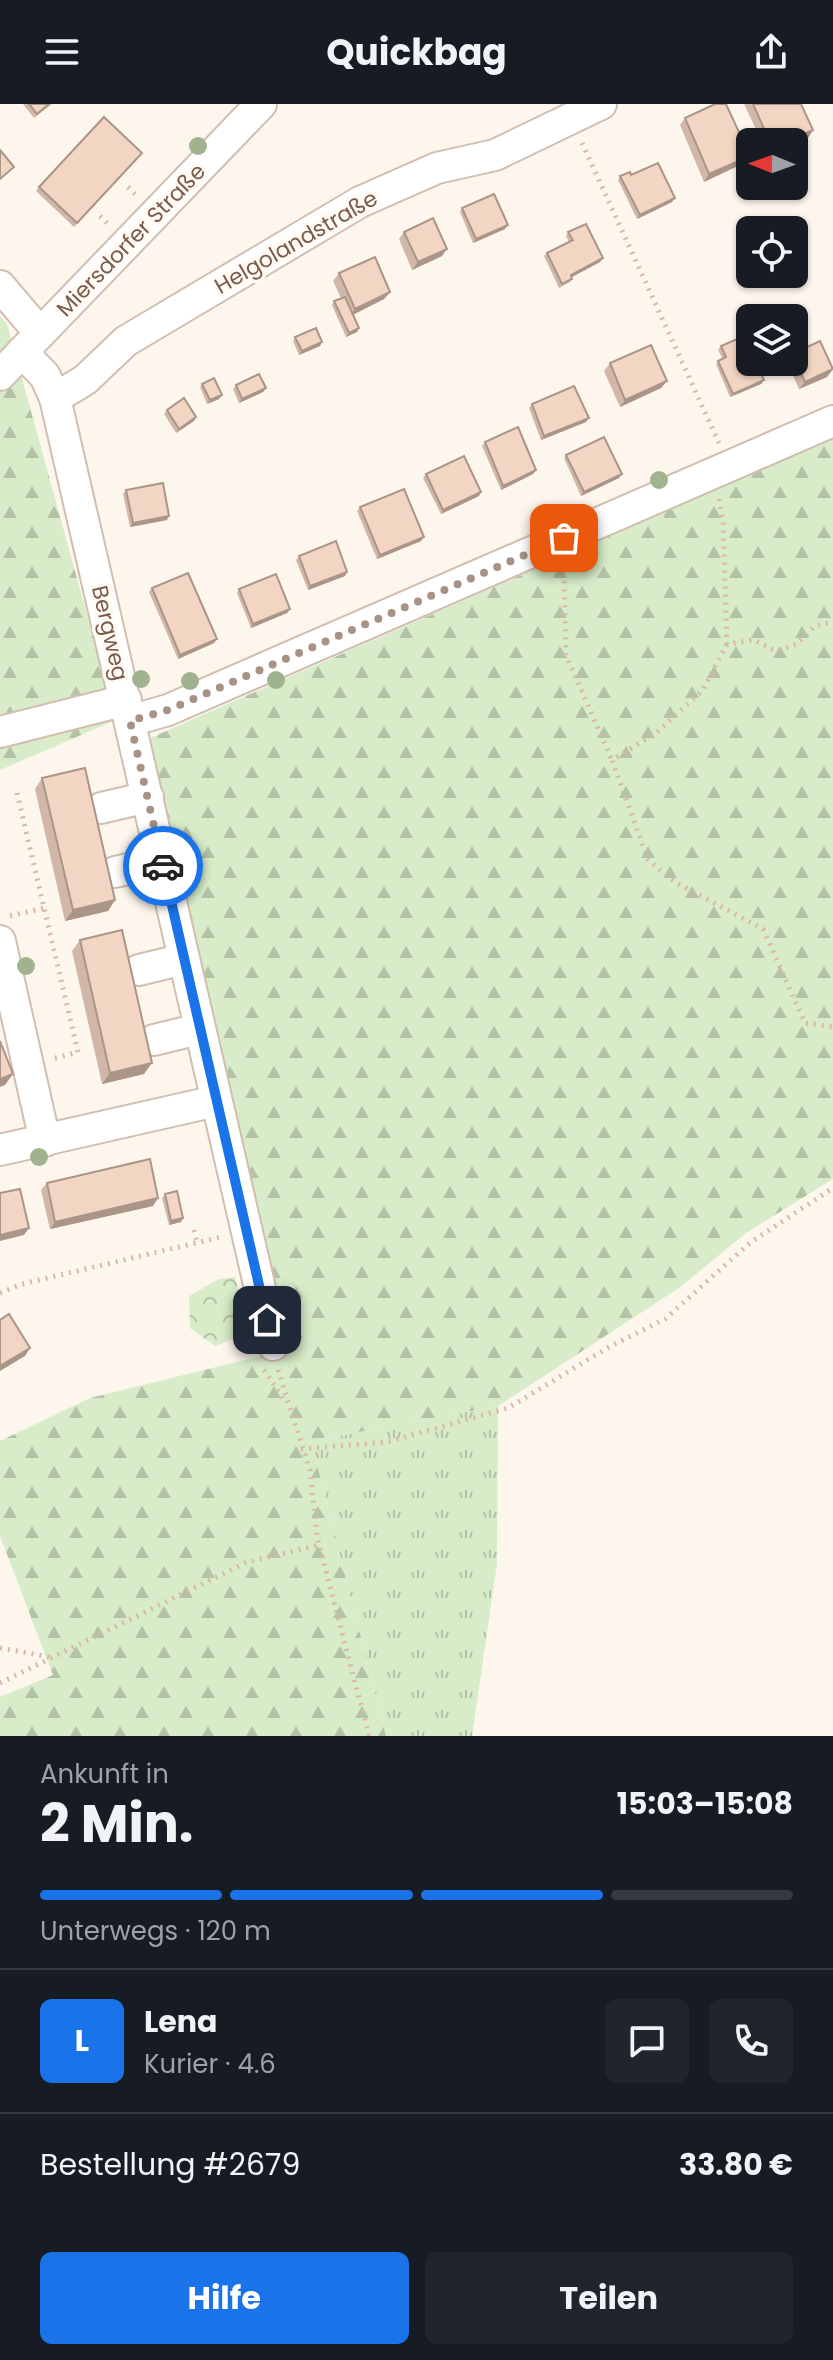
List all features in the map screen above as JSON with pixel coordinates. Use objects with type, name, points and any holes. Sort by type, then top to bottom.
[{"type":"street","name":"Miersdorfer Straße","points":[[0,375],[261,104]]},
{"type":"street","name":"Helgolandstraße","points":[[55,398],[85,380],[126,341],[360,202],[437,168],[495,155],[601,104]]},
{"type":"street","name":"Bergweg","points":[[0,286],[31,342],[55,398],[216,1101],[242,1274],[266,1354]]},
{"type":"street","points":[[0,732],[128,710],[168,710],[833,421]]},
{"type":"street","points":[[101,808],[148,797]]},
{"type":"street","points":[[115,872],[162,861]]},
{"type":"street","points":[[0,941],[8,1010],[28,1066],[45,1141]]},
{"type":"street","points":[[139,970],[184,959]]},
{"type":"street","points":[[154,1040],[199,1029]]},
{"type":"street","points":[[0,1150],[216,1101]]},
{"type":"path","points":[[571,119],[729,466]]},
{"type":"path","points":[[128,187],[139,197]]},
{"type":"path","points":[[100,216],[111,227]]},
{"type":"path","points":[[612,760],[656,733],[703,690],[727,644],[723,520],[718,497],[701,478]]},
{"type":"path","points":[[546,546],[564,577],[566,655],[612,760],[648,860],[675,882],[763,929],[805,1023],[833,1027]]},
{"type":"path","points":[[727,644],[754,640],[776,651],[797,644],[815,626],[833,622]]},
{"type":"path","points":[[17,793],[78,1052],[28,1066]]},
{"type":"path","points":[[0,918],[44,908]]},
{"type":"path","points":[[301,1449],[387,1442],[508,1408],[609,1347],[665,1319],[751,1242],[833,1188]]},
{"type":"path","points":[[194,1230],[197,1242]]},
{"type":"path","points":[[0,1293],[22,1284],[230,1235]]},
{"type":"path","points":[[266,1354],[286,1403]]},
{"type":"path","points":[[266,1354],[286,1403],[312,1485],[319,1545],[369,1736]]},
{"type":"path","points":[[0,1683],[247,1562],[319,1545]]},
{"type":"path","points":[[0,1648],[50,1657]]},
{"type":"green space","points":[[0,316],[7,324],[116,720],[0,770]]},
{"type":"green space","points":[[833,438],[833,1179],[746,1233],[679,1288],[498,1406],[311,1441],[386,1736],[0,1736],[0,1697],[53,1675],[0,1536],[0,1441],[90,1398],[286,1350],[148,739]]},
{"type":"green space","points":[[235,1277],[249,1332],[215,1346],[190,1328],[189,1296],[219,1279]]},
{"type":"green space","points":[[498,1406],[497,1564],[472,1736],[386,1736],[311,1441]]},
{"type":"building","points":[[29,104],[49,104],[37,114]]},
{"type":"building","points":[[715,104],[726,104],[737,128],[736,162],[709,174],[685,118]]},
{"type":"building","points":[[753,104],[801,104],[813,130],[808,132],[808,128],[764,128]]},
{"type":"building","points":[[104,117],[142,153],[77,223],[39,187]]},
{"type":"building","points":[[0,150],[14,167],[0,179]]},
{"type":"building","points":[[658,163],[675,198],[640,215],[620,176],[630,172],[631,175]]},
{"type":"building","points":[[494,194],[508,225],[476,239],[462,208]]},
{"type":"building","points":[[433,218],[447,249],[418,262],[404,232]]},
{"type":"building","points":[[586,224],[603,258],[571,275],[572,279],[562,284],[547,253],[573,240],[568,232]]},
{"type":"building","points":[[375,257],[390,292],[355,309],[339,273]]},
{"type":"building","points":[[345,297],[359,328],[349,333],[334,301]]},
{"type":"building","points":[[316,328],[322,342],[302,351],[295,337]]},
{"type":"building","points":[[736,339],[736,376],[762,376],[764,380],[733,394],[718,361],[726,357],[721,346]]},
{"type":"building","points":[[820,341],[833,369],[805,382],[802,376],[808,376],[808,347]]},
{"type":"building","points":[[651,345],[667,381],[625,400],[610,363]]},
{"type":"building","points":[[259,374],[266,388],[242,399],[236,385]]},
{"type":"building","points":[[214,378],[222,395],[210,400],[202,384]]},
{"type":"building","points":[[574,386],[589,418],[544,436],[532,404]]},
{"type":"building","points":[[184,398],[196,417],[179,429],[167,410]]},
{"type":"building","points":[[518,427],[536,470],[503,486],[485,442]]},
{"type":"building","points":[[604,437],[622,474],[584,492],[566,455]]},
{"type":"building","points":[[464,456],[481,492],[443,510],[426,474]]},
{"type":"building","points":[[163,483],[169,516],[133,523],[126,490]]},
{"type":"building","points":[[404,489],[424,537],[380,555],[360,507]]},
{"type":"building","points":[[336,541],[347,572],[310,586],[299,556]]},
{"type":"building","points":[[188,573],[217,639],[180,655],[152,588]]},
{"type":"building","points":[[276,574],[290,609],[253,624],[239,589]]},
{"type":"building","points":[[85,768],[115,900],[73,910],[42,778]]},
{"type":"building","points":[[122,930],[152,1063],[110,1073],[80,940]]},
{"type":"building","points":[[0,1041],[13,1074],[0,1079]]},
{"type":"building","points":[[150,1159],[158,1198],[55,1222],[47,1183]]},
{"type":"building","points":[[20,1189],[29,1228],[0,1235],[0,1193]]},
{"type":"building","points":[[177,1191],[183,1218],[171,1221],[165,1194]]},
{"type":"building","points":[[9,1314],[30,1348],[0,1366],[0,1320]]},
{"type":"way so far","points":[[163,866],[130,721],[168,710],[564,538]]},
{"type":"route","points":[[163,866],[267,1320]]}]
